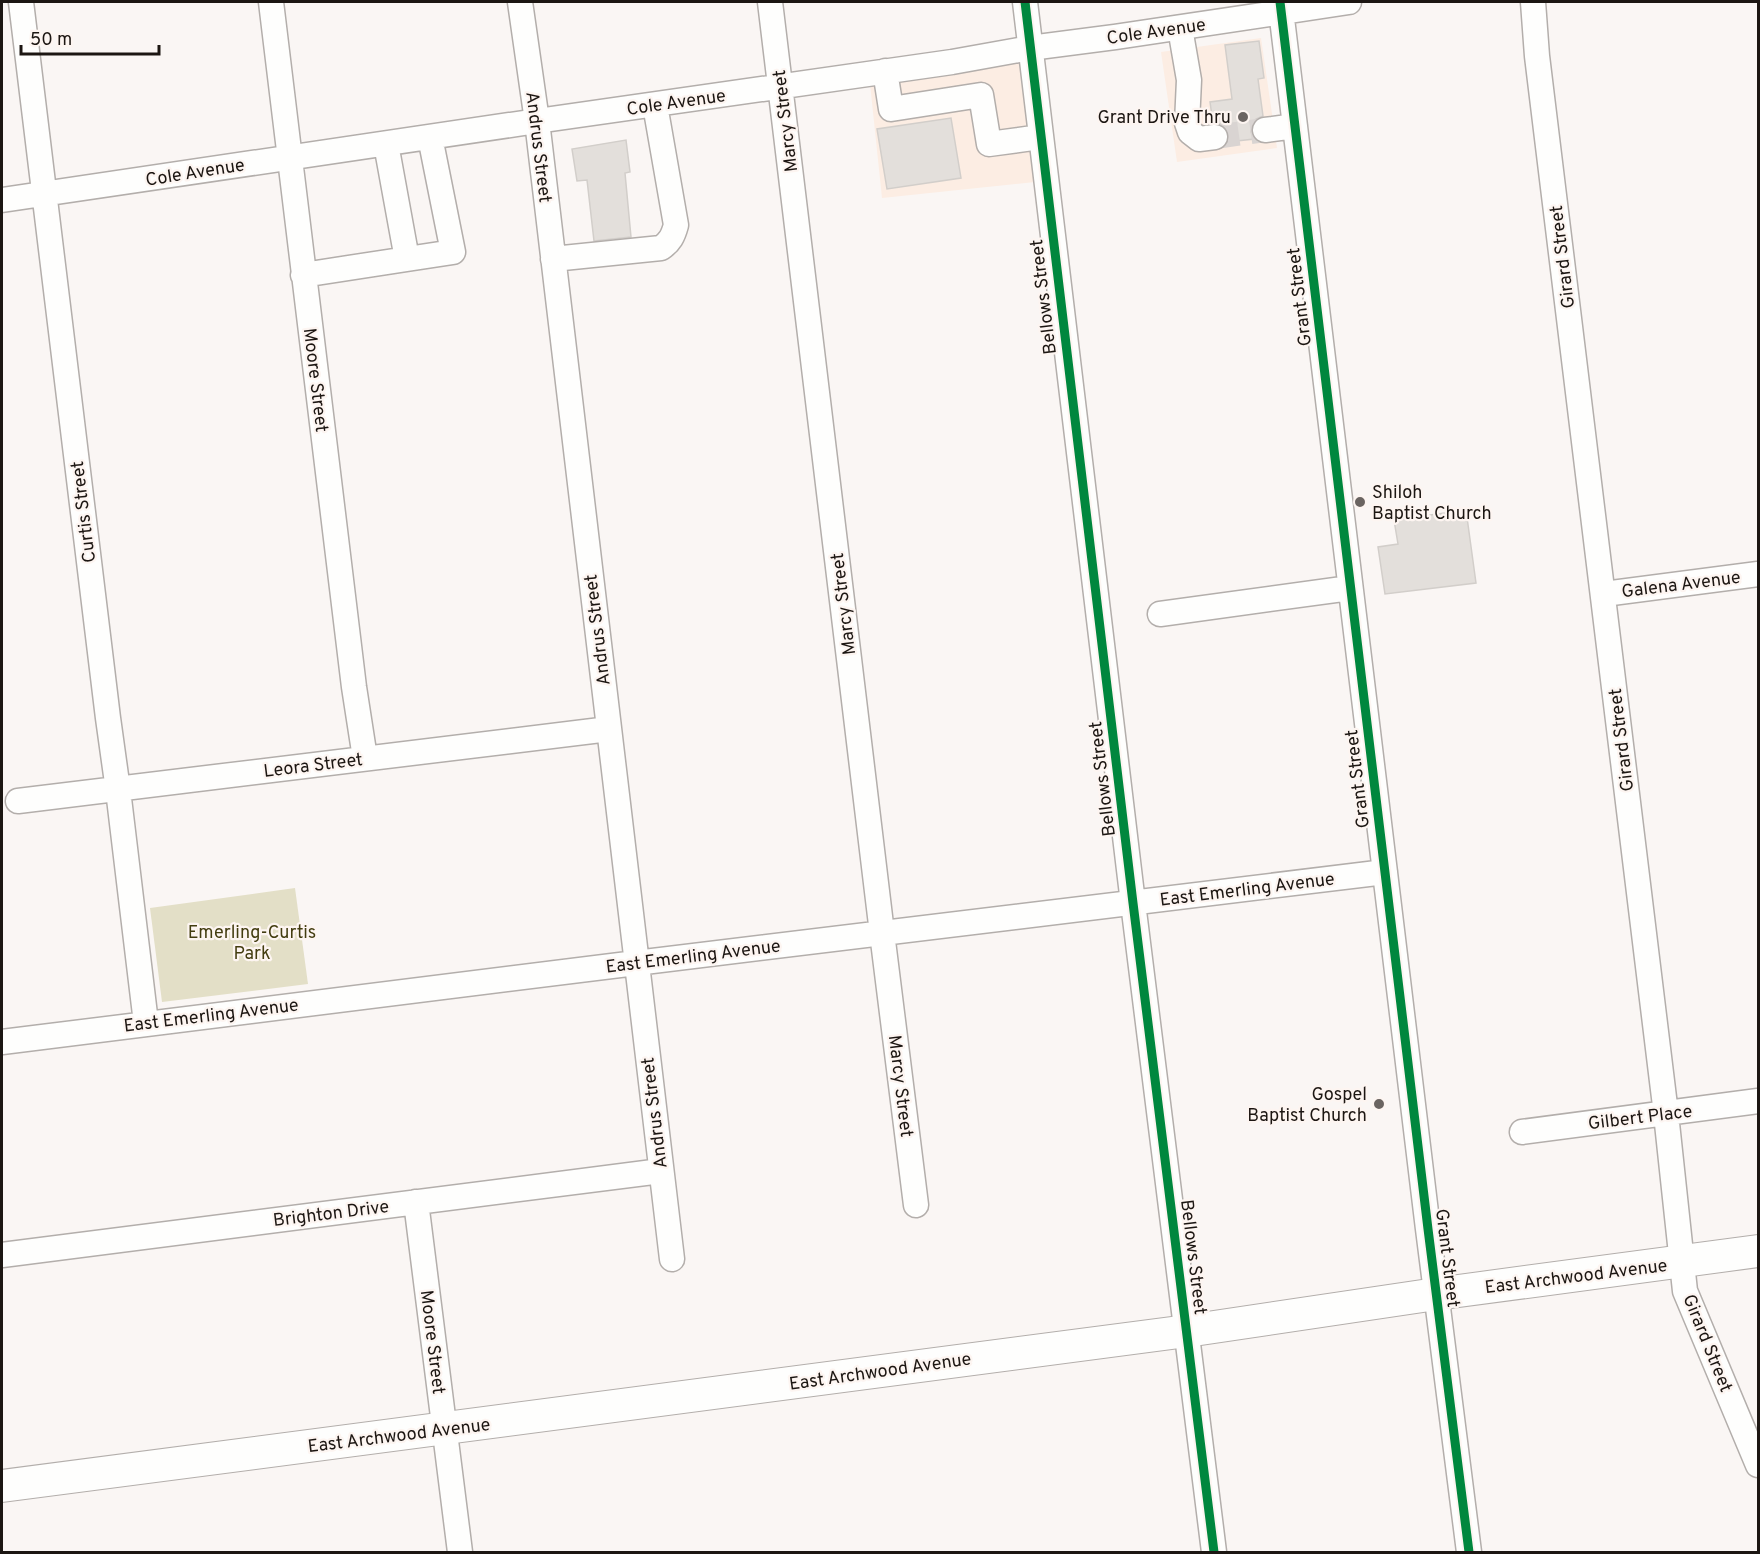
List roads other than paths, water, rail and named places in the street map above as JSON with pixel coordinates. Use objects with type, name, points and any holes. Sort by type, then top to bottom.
[{"type":"main road","name":"East Archwood Avenue","points":[[2,1486],[1187,1331],[1436,1294],[1758,1251]]},
{"type":"street","name":"Curtis Street","points":[[21,2],[146,1023]]},
{"type":"street","name":"Moore Street","points":[[271,2],[354,687],[365,758]]},
{"type":"street","name":"Andrus Street","points":[[520,2],[537,121],[672,1259]]},
{"type":"street","name":"Marcy Street","points":[[770,2],[916,1205]]},
{"type":"street","name":"Bellows Street","points":[[1024,2],[1214,1552]]},
{"type":"street","name":"Cole Avenue","points":[[2,200],[1030,48],[1180,28],[1232,10],[1350,2]]},
{"type":"street","name":"Girard Street","points":[[1533,2],[1537,56],[1604,594],[1676,1197],[1685,1291],[1758,1465]]},
{"type":"street","name":"Grant Street","points":[[1281,7],[1384,872],[1469,1552]]},
{"type":"street","points":[[1180,28],[1189,80],[1187,123],[1190,132],[1199,139],[1215,137]]},
{"type":"street","points":[[885,71],[891,109],[981,95],[990,144],[1040,137]]},
{"type":"street","points":[[553,259],[661,248],[668,244],[676,225],[655,105]]},
{"type":"street","points":[[1265,129],[1295,126]]},
{"type":"street","points":[[303,275],[453,252],[430,137]]},
{"type":"street","points":[[386,144],[407,259]]},
{"type":"street","name":"Galena Avenue","points":[[1604,594],[1758,574]]},
{"type":"street","points":[[1160,614],[1350,588]]},
{"type":"street","name":"Leora Street","points":[[18,801],[609,729]]},
{"type":"street","name":"East Emerling Avenue","points":[[2,1042],[1384,872]]},
{"type":"street","name":"Gilbert Place","points":[[1522,1132],[1758,1101]]},
{"type":"street","name":"Brighton Drive","points":[[2,1255],[661,1171]]},
{"type":"street","name":"Moore Street","points":[[416,1202],[460,1552]]},
{"type":"tunnel","points":[[1215,137],[1265,130]]},
{"type":"place","name":"Grant Drive Thru","points":[[1243,117]]},
{"type":"place","name":"Shiloh Baptist Church","points":[[1360,502]]},
{"type":"place","name":"Gospel Baptist Church","points":[[1379,1104]]},
{"type":"park label","name":"Emerling-Curtis Park","points":[[252,942]]}]
